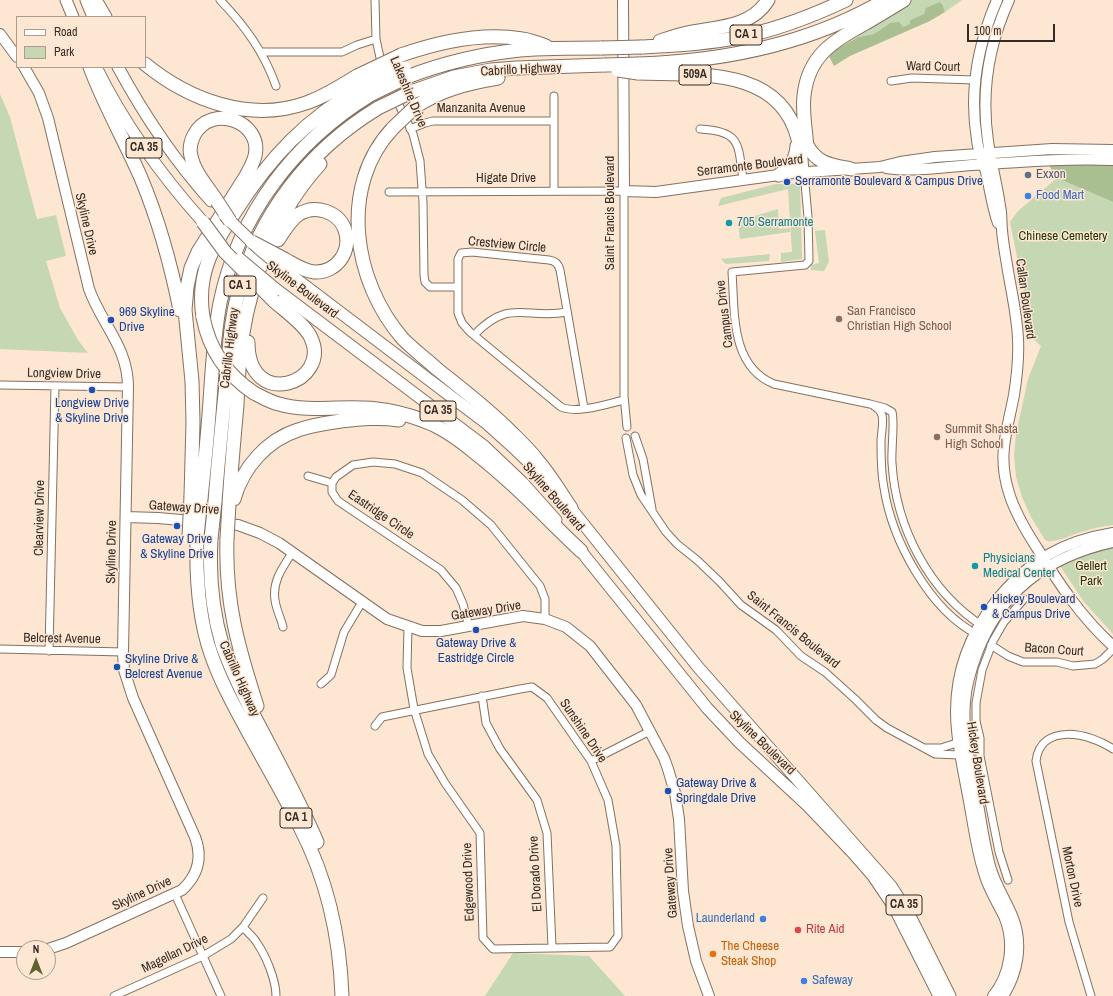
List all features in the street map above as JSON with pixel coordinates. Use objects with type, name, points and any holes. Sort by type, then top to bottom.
[{"type":"highway","points":[[95,0],[104,16]]},
{"type":"highway","points":[[641,46],[680,35],[724,27],[741,22],[755,15],[768,0]]},
{"type":"highway","name":"Cabrillo Highway","points":[[342,996],[339,955],[333,918],[316,863],[301,828],[227,692],[201,627],[192,590],[190,565],[196,497],[217,320],[226,277],[240,242],[264,197],[294,157],[312,138],[331,122],[364,86],[404,67],[520,50],[602,48],[696,43],[751,34],[811,15],[846,0]]},
{"type":"highway","name":"CA 1","points":[[639,68],[709,59],[765,48],[807,36],[831,27],[866,11],[885,0]]},
{"type":"highway","points":[[805,172],[807,145],[804,95],[808,75],[817,59],[824,49],[838,39],[904,0]]},
{"type":"highway","points":[[555,49],[523,39],[490,38],[446,43],[416,50],[404,67],[364,86],[331,106],[302,130],[275,156],[252,186],[217,240],[208,261],[201,291],[202,317],[209,339],[223,364],[238,380],[254,393],[278,404],[299,408],[366,407],[397,412],[434,425],[461,442],[510,482],[581,551]]},
{"type":"highway","points":[[146,65],[172,83],[199,97],[223,105],[254,110],[280,109],[306,103],[324,95],[364,86]]},
{"type":"highway","name":"Cabrillo Highway","points":[[350,996],[345,936],[330,878],[305,813],[266,740],[231,669],[219,634],[214,609],[211,584],[211,539],[232,325],[238,294],[248,260],[258,237],[270,215],[292,183],[326,147],[345,130],[378,108],[411,92],[442,80],[478,72],[516,68],[557,68],[605,65]]},
{"type":"highway","name":"509A","points":[[605,65],[618,70],[639,68],[714,76],[741,80],[756,86],[771,96],[783,108],[791,121],[796,130],[805,172]]},
{"type":"highway","points":[[90,68],[140,177],[156,218],[173,277],[190,363]]},
{"type":"highway","points":[[557,68],[466,84],[436,95],[415,107],[380,143],[371,160],[365,175],[359,203],[358,227],[360,246],[367,275],[387,318],[408,344],[498,420],[538,461],[571,508]]},
{"type":"highway","points":[[266,740],[238,646],[227,582],[228,539],[241,347],[251,296],[272,236],[292,200],[317,168],[366,116]]},
{"type":"highway","points":[[196,497],[190,363],[185,302],[187,287],[190,271],[201,248],[251,168],[256,153],[255,142],[249,131],[240,123],[228,118],[213,119],[205,123],[195,133],[191,145],[191,156],[195,167],[215,203],[230,221]]},
{"type":"highway","name":"509A","points":[[779,175],[791,165],[795,156],[796,140],[791,121]]},
{"type":"highway","points":[[807,145],[812,154],[819,160],[828,164],[851,169]]},
{"type":"highway","points":[[252,242],[284,265],[299,267],[311,272],[325,271],[335,266],[343,256],[347,244],[345,231],[341,223],[332,214],[323,210],[313,210],[299,214],[280,236],[256,280]]},
{"type":"highway","points":[[203,222],[225,252],[275,296],[305,329],[311,338],[314,347],[313,359],[308,370],[298,379],[285,384],[277,384],[266,381],[258,375],[251,364],[248,354],[251,296]]},
{"type":"highway","points":[[231,505],[240,483],[257,457],[279,439],[302,428],[356,420],[392,419],[426,427],[461,442]]},
{"type":"main road","points":[[66,0],[73,16]]},
{"type":"main road","points":[[86,0],[93,16]]},
{"type":"main road","name":"CA 35","points":[[97,68],[138,140],[170,183],[203,222]]},
{"type":"main road","name":"CA 35","points":[[119,68],[144,112],[167,146],[187,172],[215,203]]},
{"type":"main road","points":[[230,221],[252,242]]},
{"type":"main road","name":"Skyline Boulevard","points":[[284,265],[491,427],[530,463],[571,508],[698,667],[891,886],[908,912],[950,996]]},
{"type":"main road","name":"Skyline Boulevard","points":[[275,296],[484,446],[513,472],[534,494],[707,708],[740,743],[807,805],[869,871],[892,902],[938,996]]},
{"type":"main road","points":[[930,978],[934,996]]},
{"type":"main road","points":[[945,986],[953,996]]},
{"type":"street","points":[[220,0],[244,26],[262,52],[276,86]]},
{"type":"street","name":"Lakeshire Drive","points":[[375,0],[376,39],[380,59],[387,81],[417,145],[420,161],[425,282],[430,287],[458,287]]},
{"type":"street","name":"Saint Francis Boulevard","points":[[623,0],[624,400],[628,427]]},
{"type":"street","name":"Callan Boulevard","points":[[997,0],[983,38],[975,80],[975,124],[1001,209],[1002,232],[1015,308],[1018,346],[1016,382],[1004,436],[1004,470],[1008,491],[1016,511],[1048,566],[1079,610],[1113,648]]},
{"type":"street","name":"Callan Boulevard","points":[[985,154],[987,75],[995,36],[1008,0]]},
{"type":"street","points":[[0,34],[16,56]]},
{"type":"street","points":[[262,52],[342,52],[376,39]]},
{"type":"street","name":"Skyline Drive","points":[[25,68],[39,93],[48,118],[89,289],[102,318],[122,353],[127,370],[124,670],[133,698],[197,843],[199,857],[196,872],[188,885],[175,894],[56,946]]},
{"type":"street","name":"Ward Court","points":[[891,80],[912,78],[975,80]]},
{"type":"street","points":[[554,96],[554,191]]},
{"type":"street","name":"Manzanita Avenue","points":[[410,129],[434,121],[554,121]]},
{"type":"street","points":[[700,130],[721,131],[734,140],[738,149],[743,179]]},
{"type":"street","name":"Serramonte Boulevard","points":[[880,167],[919,159],[985,154],[1064,149],[1113,150]]},
{"type":"street","name":"Serramonte Boulevard","points":[[624,191],[655,192],[743,179],[805,172],[880,167],[900,169],[1063,160],[1113,160]]},
{"type":"street","name":"Campus Drive","points":[[805,172],[809,261],[805,265],[732,272],[737,332],[745,360],[751,369],[771,383],[870,404],[888,409],[892,412],[894,417],[891,455],[894,484],[903,521],[914,547],[927,570],[942,590],[981,631]]},
{"type":"street","name":"Higate Drive","points":[[389,192],[624,191]]},
{"type":"street","name":"Crestview Circle","points":[[584,408],[558,264],[553,260],[463,252],[458,257],[458,287],[459,316],[464,326],[557,405],[568,409],[584,408],[624,400]]},
{"type":"street","points":[[474,335],[491,320],[508,312],[552,314],[567,312]]},
{"type":"street","name":"Longview Drive","points":[[0,384],[128,387]]},
{"type":"street","name":"Clearview Drive","points":[[49,650],[55,386]]},
{"type":"street","points":[[870,404],[877,408],[882,416],[881,456],[883,486],[891,517],[902,545],[914,568],[934,597],[956,620],[981,631]]},
{"type":"street","name":"Saint Francis Boulevard","points":[[634,436],[640,450],[650,500],[657,518]]},
{"type":"street","name":"Saint Francis Boulevard","points":[[626,438],[630,463],[638,487],[646,503],[676,544],[714,576],[741,605],[776,630],[801,656],[825,672],[876,720],[887,728],[935,754],[960,754]]},
{"type":"street","name":"Eastridge Circle","points":[[469,627],[463,604],[456,588],[441,570],[338,501],[332,492],[332,483],[336,476],[354,465],[373,462],[395,464],[422,473],[462,500],[491,525],[540,586],[545,599],[545,619]]},
{"type":"street","points":[[308,476],[332,483]]},
{"type":"street","name":"Gateway Drive","points":[[126,517],[158,518],[238,526],[260,533],[279,543],[387,619],[422,631],[441,631],[469,627],[523,616],[545,619],[566,627],[590,646],[636,705],[664,758],[674,794],[681,832],[683,891],[688,926],[696,961],[709,996]]},
{"type":"street","name":"Hickey Boulevard","points":[[993,996],[1002,983],[1008,966],[1010,947],[1009,935],[1004,917],[990,890],[982,866],[960,754],[966,690],[981,631],[991,607],[1025,570],[1043,557],[1076,542],[1113,533]]},
{"type":"street","name":"Hickey Boulevard","points":[[981,631],[1012,596],[1048,566],[1081,550],[1113,542]]},
{"type":"street","points":[[283,627],[275,600],[274,589],[278,576],[292,553]]},
{"type":"street","name":"Hickey Boulevard","points":[[1008,880],[1000,857],[980,756],[980,738],[976,722],[976,696],[982,670],[991,645],[1004,622],[1024,600]]},
{"type":"street","points":[[321,684],[331,675],[344,632],[362,602]]},
{"type":"street","name":"Edgewood Drive","points":[[408,627],[407,668],[414,709],[428,754],[445,783],[480,833],[483,938],[493,949],[610,947],[618,936]]},
{"type":"street","name":"Bacon Court","points":[[991,645],[1008,656],[1023,662],[1057,662],[1073,666],[1095,664],[1103,659],[1113,648]]},
{"type":"street","name":"Belcrest Avenue","points":[[0,649],[123,652]]},
{"type":"street","name":"Sunshine Drive","points":[[375,726],[382,717],[414,709],[532,687],[547,698],[591,761],[608,800],[616,846],[618,936]]},
{"type":"street","name":"El Dorado Drive","points":[[482,696],[486,723],[500,749],[537,800],[547,833],[552,947]]},
{"type":"street","points":[[591,761],[650,731]]},
{"type":"street","name":"Morton Drive","points":[[1091,996],[1069,922],[1036,761],[1037,753],[1041,744],[1059,734],[1084,736],[1113,749]]},
{"type":"street","points":[[924,748],[941,748],[980,738]]},
{"type":"street","name":"Hickey Boulevard","points":[[962,742],[990,867],[996,884],[1013,918],[1018,936],[1016,967],[1010,985],[1003,996]]},
{"type":"street","points":[[175,894],[221,996]]},
{"type":"street","name":"Magellan Drive","points":[[114,996],[203,956],[230,939],[242,927],[263,898]]},
{"type":"street","points":[[242,927],[257,942],[264,956],[276,987],[276,996]]},
{"type":"street","points":[[0,952],[16,952]]},
{"type":"green space","points":[[912,0],[962,0],[945,12],[943,6],[910,20],[911,24],[903,27],[890,23],[874,34],[857,37],[834,49],[838,43]]},
{"type":"green space","points":[[940,2],[945,12],[930,21],[850,56],[834,66],[828,54],[858,37],[874,34],[890,23],[899,22],[903,27],[910,24],[910,20],[924,14],[926,8]]},
{"type":"green space","points":[[0,94],[10,117],[37,219],[56,215],[66,256],[46,261],[60,308],[78,340],[88,353],[0,349]]},
{"type":"green space","points":[[1048,164],[1113,164],[1113,202],[1057,178]]},
{"type":"green space","name":"Chinese Cemetery","points":[[1057,178],[1113,202],[1113,525],[1080,532],[1059,540],[1049,541],[1045,540],[1031,517],[1022,497],[1016,477],[1014,456],[1016,434],[1028,379],[1041,346],[1033,339],[1029,332],[1025,297],[1010,222],[1018,211]]},
{"type":"green space","points":[[776,184],[800,184],[802,259],[781,262],[781,253],[792,252],[788,189],[718,206],[721,198]]},
{"type":"green space","points":[[778,209],[779,229],[790,228],[790,232],[740,239],[738,221]]},
{"type":"green space","points":[[825,230],[829,262],[824,271],[811,270],[811,265],[819,263],[815,231]]},
{"type":"green space","points":[[770,254],[769,261],[726,264],[721,259]]},
{"type":"green space","name":"Gellert Park","points":[[1113,547],[1113,634],[1084,602],[1060,566],[1099,550]]},
{"type":"green space","points":[[513,953],[589,956],[625,996],[485,996]]},
{"type":"place","name":"Exxon","points":[[1028,175]]},
{"type":"place","name":"Serramonte Boulevard & Campus Drive","points":[[787,182]]},
{"type":"place","name":"Food Mart","points":[[1028,196]]},
{"type":"place","name":"705 Serramonte","points":[[729,223]]},
{"type":"place","name":"San Francisco Christian High School","points":[[839,319]]},
{"type":"place","name":"969 Skyline Drive","points":[[111,320]]},
{"type":"place","name":"Longview Drive & Skyline Drive","points":[[92,390]]},
{"type":"place","name":"Summit Shasta High School","points":[[937,437]]},
{"type":"place","name":"Gateway Drive & Skyline Drive","points":[[177,526]]},
{"type":"place","name":"Physicians Medical Center","points":[[975,566]]},
{"type":"place","name":"Hickey Boulevard & Campus Drive","points":[[984,607]]},
{"type":"place","name":"Gateway Drive & Eastridge Circle","points":[[476,630]]},
{"type":"place","name":"Skyline Drive & Belcrest Avenue","points":[[117,667]]},
{"type":"place","name":"Gateway Drive & Springdale Drive","points":[[668,791]]},
{"type":"place","name":"Launderland","points":[[763,919]]},
{"type":"place","name":"Rite Aid","points":[[798,930]]},
{"type":"place","name":"The Cheese Steak Shop","points":[[713,954]]},
{"type":"place","name":"Safeway","points":[[804,981]]}]
